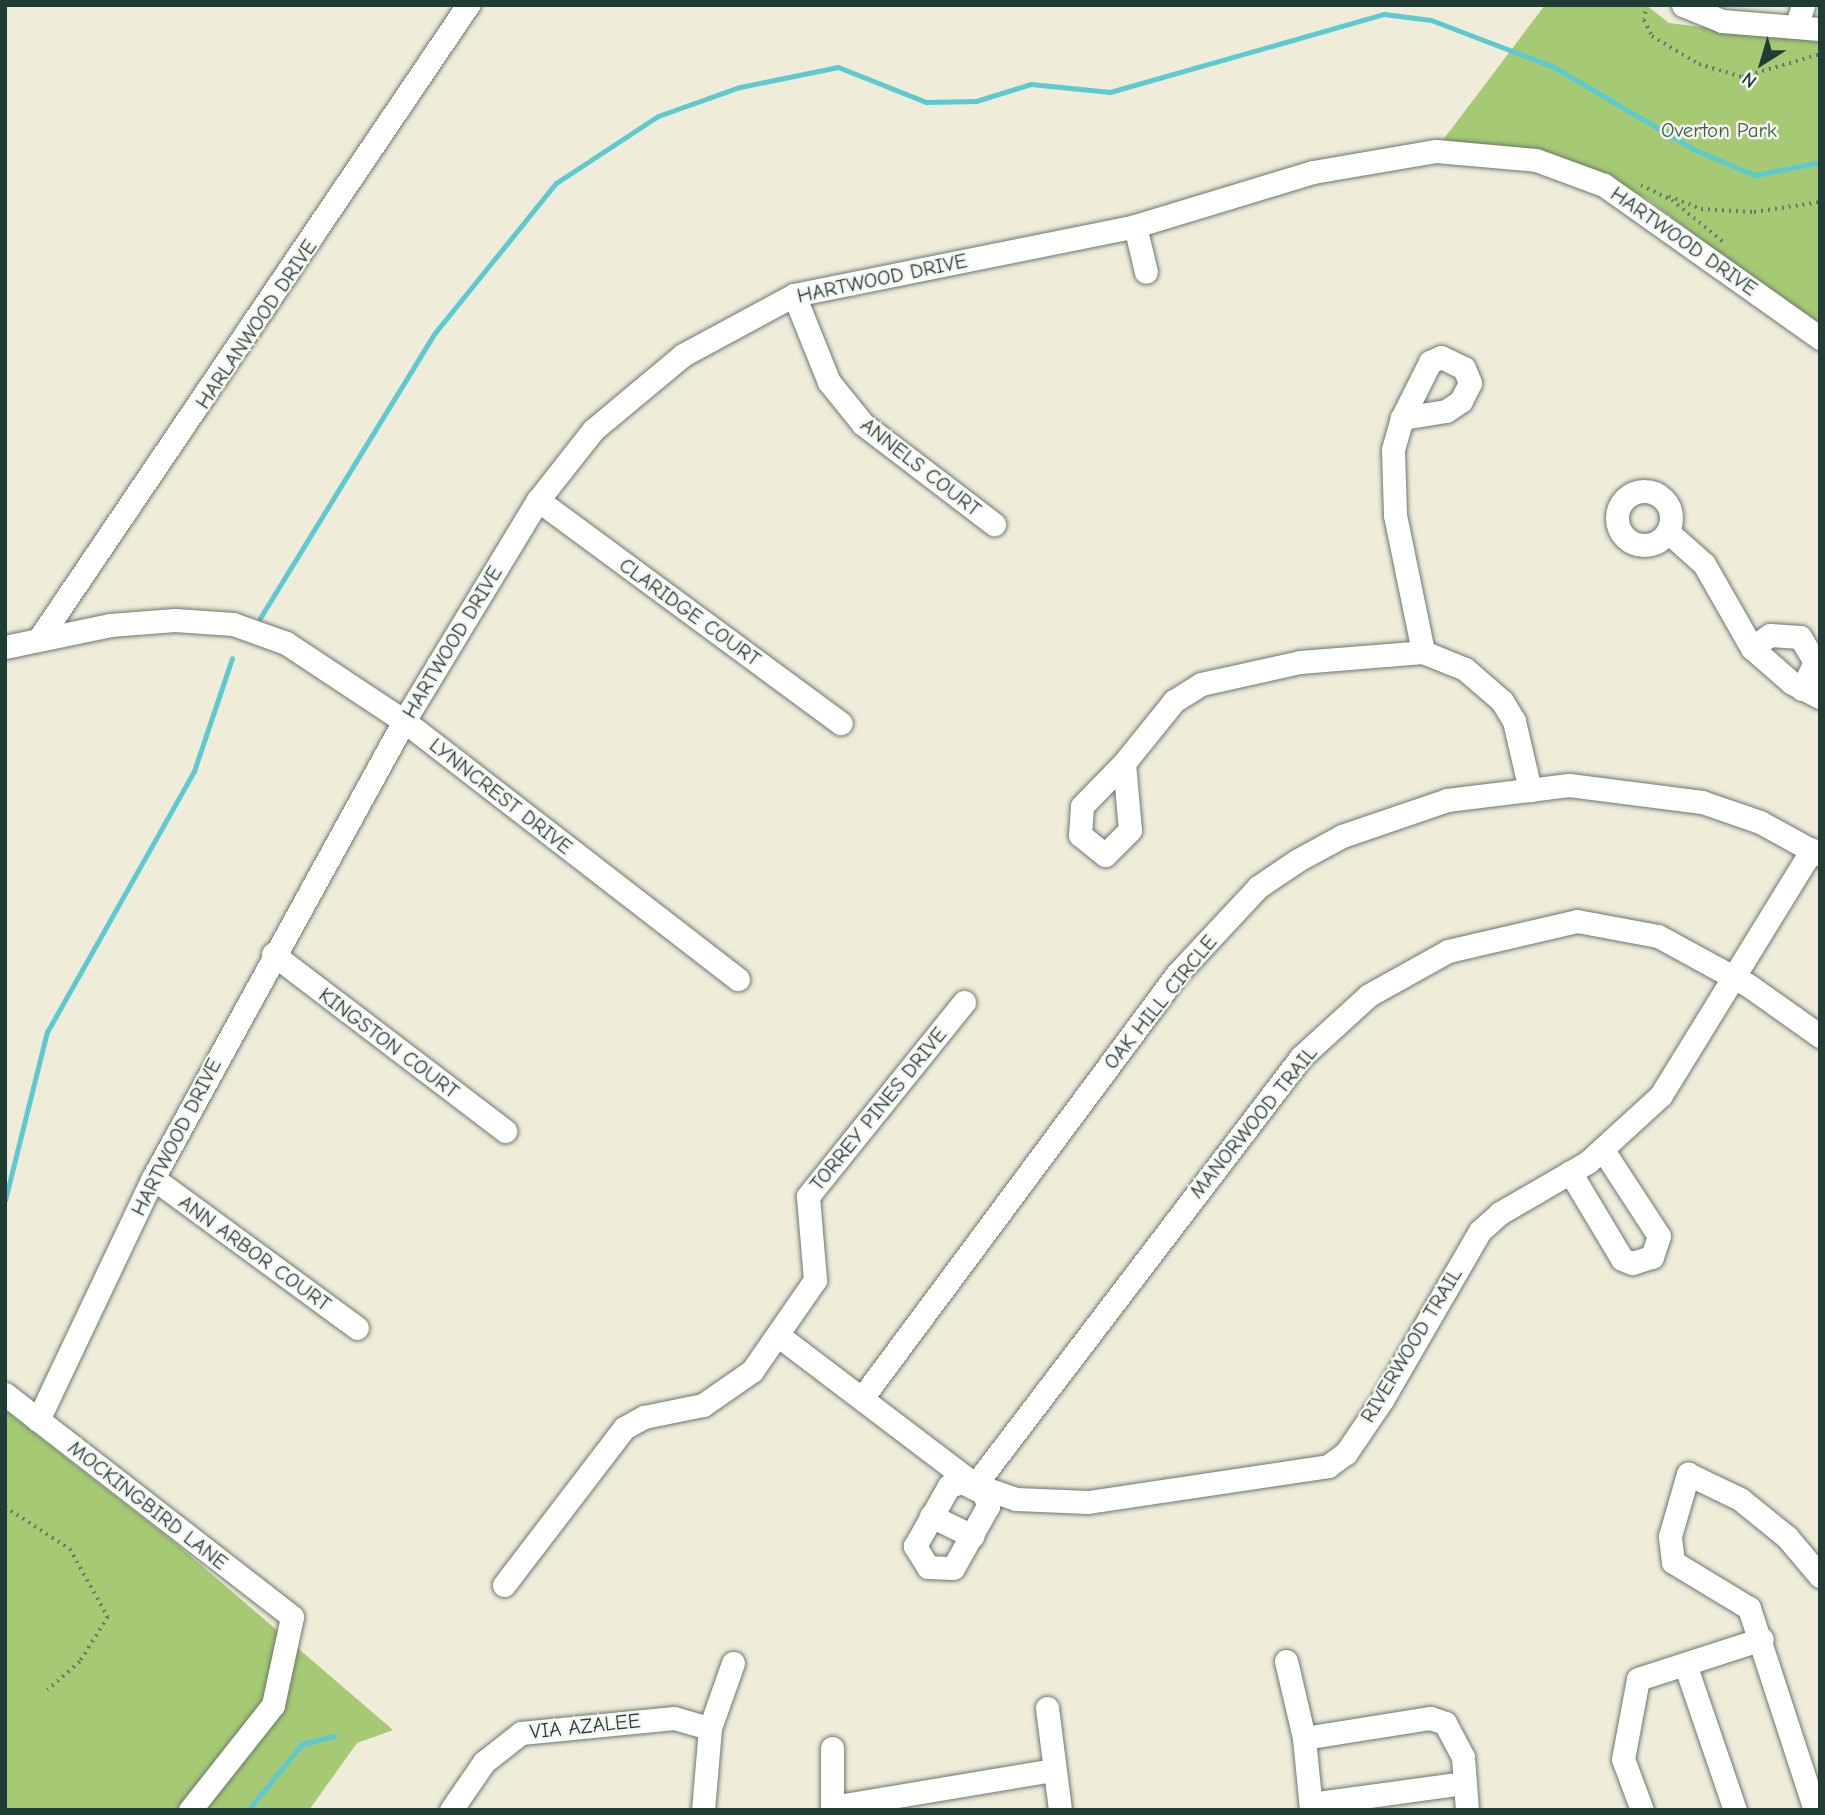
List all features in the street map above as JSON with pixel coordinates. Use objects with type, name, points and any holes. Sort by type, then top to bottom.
[{"type":"street","name":"HARLANWOOD DRIVE","points":[[39,639],[468,5]]},
{"type":"street","points":[[1684,5],[1722,21],[1820,29]]},
{"type":"street","points":[[1796,27],[1804,5]]},
{"type":"street","name":"HARTWOOD DRIVE","points":[[38,1420],[153,1178],[273,954],[404,721],[538,500],[593,430],[647,383],[728,328],[794,295],[1135,226],[1392,155],[1436,150],[1536,160],[1632,198],[1820,338]]},
{"type":"street","points":[[1135,226],[1146,272]]},
{"type":"street","name":"ANNELS COURT","points":[[794,295],[829,382],[863,424],[994,524]]},
{"type":"street","points":[[1402,418],[1393,450],[1395,515],[1423,652]]},
{"type":"street","name":"CLARIDGE COURT","points":[[538,500],[841,723]]},
{"type":"street","points":[[1668,532],[1704,564],[1752,648],[1811,693],[1815,662],[1800,637],[1770,635],[1752,648]]},
{"type":"street","name":"LYNNCREST DRIVE","points":[[5,647],[39,639],[175,620],[233,624],[286,643],[404,721],[738,979]]},
{"type":"street","points":[[1124,763],[1174,701],[1200,684],[1300,662],[1423,652],[1465,668],[1502,701],[1514,721],[1530,790]]},
{"type":"street","name":"OAK HILL CIRCLE","points":[[862,1398],[1177,974],[1258,887],[1342,836],[1447,800],[1569,785],[1702,802],[1816,852]]},
{"type":"street","name":"RIVERWOOD TRAIL","points":[[862,1398],[975,1485],[1056,1505],[1328,1466],[1346,1453],[1382,1400],[1480,1231],[1603,1150],[1661,1095],[1816,852]]},
{"type":"street","name":"MANORWOOD TRAIL","points":[[975,1485],[1301,1057],[1369,995],[1448,951],[1577,921],[1658,936],[1734,978],[1820,1036]]},
{"type":"street","name":"KINGSTON COURT","points":[[273,954],[505,1131]]},
{"type":"street","name":"TORREY PINES DRIVE","points":[[504,1585],[624,1428],[718,1397],[752,1371],[779,1336],[815,1280],[808,1196],[964,1002]]},
{"type":"street","points":[[1570,1172],[1622,1259],[1632,1264],[1652,1257],[1659,1236],[1603,1150]]},
{"type":"street","name":"ANN ARBOR COURT","points":[[153,1178],[357,1328]]},
{"type":"street","points":[[779,1336],[862,1398]]},
{"type":"street","name":"MOCKINGBIRD LANE","points":[[5,1394],[292,1617],[273,1705],[190,1810]]},
{"type":"street","points":[[1815,1796],[1749,1608],[1673,1562],[1670,1536],[1688,1474],[1740,1499],[1787,1537],[1820,1576]]},
{"type":"street","points":[[953,1483],[975,1485],[988,1506],[972,1536],[953,1568],[929,1567],[915,1546],[931,1516],[953,1483]]},
{"type":"street","points":[[931,1516],[972,1536]]},
{"type":"street","points":[[1642,1810],[1623,1759],[1638,1679],[1762,1639]]},
{"type":"street","points":[[1286,1661],[1304,1738],[1311,1807],[1465,1783]]},
{"type":"street","points":[[703,1810],[710,1728],[733,1663]]},
{"type":"street","points":[[1685,1664],[1735,1810]]},
{"type":"street","points":[[1047,1708],[1060,1810]]},
{"type":"street","name":"VIA AZALEE","points":[[451,1810],[484,1762],[521,1733],[660,1718],[710,1728]]},
{"type":"street","points":[[1304,1738],[1430,1718],[1445,1723],[1456,1737],[1467,1810]]},
{"type":"street","points":[[832,1748],[832,1808],[1053,1770]]},
{"type":"path","points":[[1647,5],[1644,20],[1652,36],[1699,64],[1742,77],[1820,54]]},
{"type":"path","points":[[1654,190],[1701,209],[1754,212],[1820,202]]},
{"type":"path","points":[[5,1507],[70,1549],[108,1617],[80,1662],[48,1690]]},
{"type":"green space","name":"Overton Park","points":[[1545,5],[1646,5],[1669,23],[1820,42],[1820,322],[1809,321],[1649,200],[1602,173],[1528,152],[1443,140]]},
{"type":"green space","points":[[5,1410],[173,1541],[393,1730],[357,1743],[309,1810],[5,1810]]},
{"type":"waterway","points":[[260,618],[434,334],[556,183],[658,116],[740,87],[838,67],[926,102],[976,101],[1031,84],[1110,92],[1384,14],[1431,20],[1554,67],[1693,149],[1755,175],[1820,162]]},
{"type":"waterway","points":[[5,1200],[47,1032],[194,771],[232,658]]},
{"type":"waterway","points":[[248,1810],[302,1744],[334,1736]]}]
